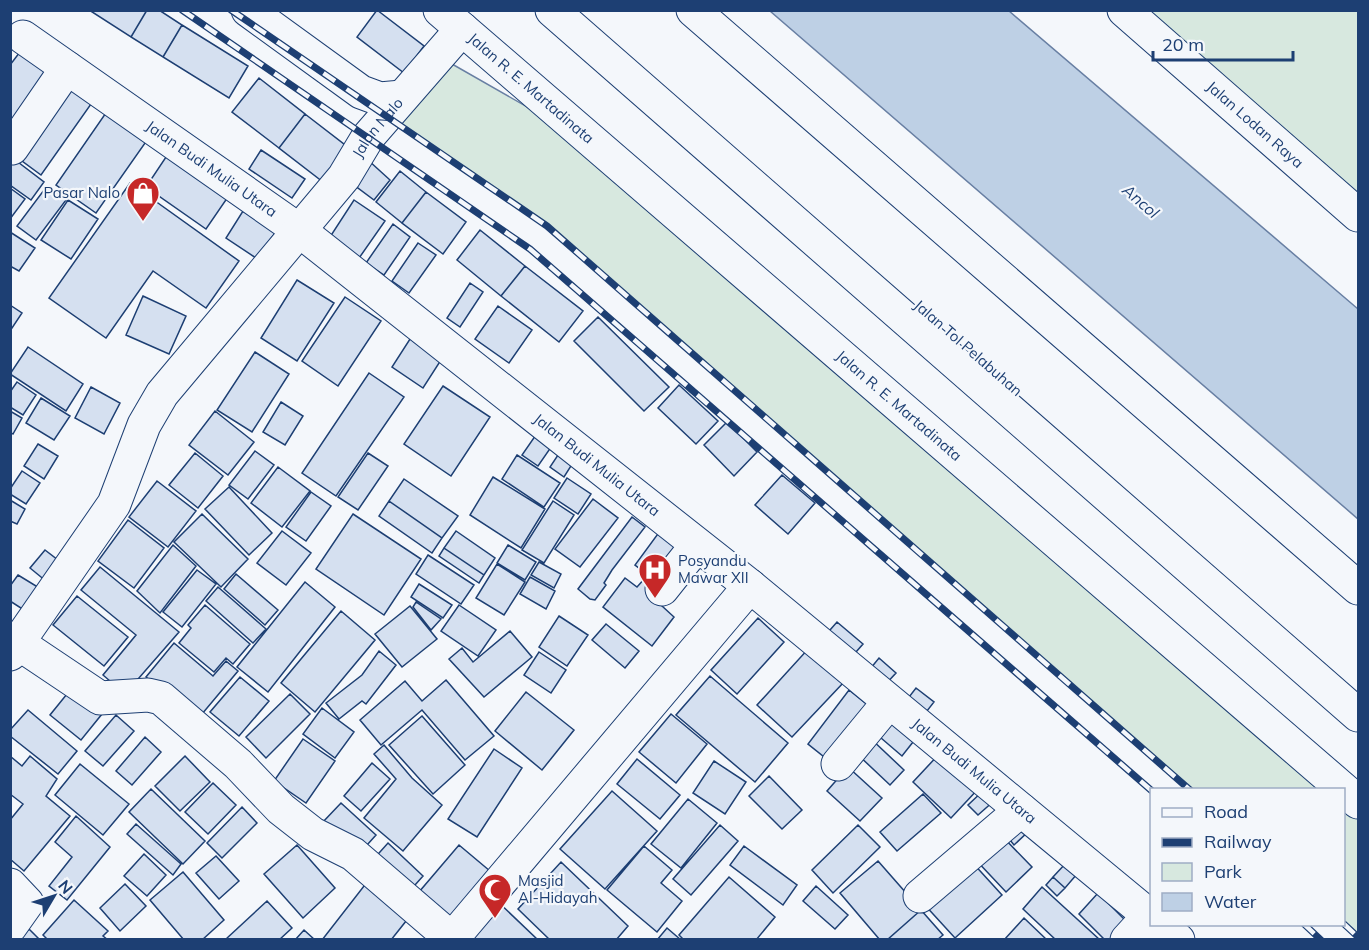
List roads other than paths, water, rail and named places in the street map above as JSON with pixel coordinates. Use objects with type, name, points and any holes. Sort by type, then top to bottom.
[{"type":"main road","points":[[248,10],[361,92],[380,99],[402,97]]},
{"type":"main road","points":[[552,10],[1359,715]]},
{"type":"main road","name":"Jalan Tol Pelabuhan","points":[[574,10],[980,358],[1359,690]]},
{"type":"main road","points":[[693,10],[1359,588]]},
{"type":"main road","name":"Jalan Lodan Raya","points":[[1124,10],[1359,215]]},
{"type":"main road","name":"Jalan Nalo","points":[[14,648],[114,504],[152,409],[344,177],[368,137],[402,97],[451,20]]},
{"type":"main road","name":"Jalan R. E. Martadinata","points":[[451,20],[1343,788]]},
{"type":"main road","name":"Jalan Budi Mulia Utara","points":[[23,38],[300,231],[750,586],[1150,917]]},
{"type":"main road","points":[[12,148],[67,68]]},
{"type":"main road","points":[[662,589],[697,545]]},
{"type":"main road","points":[[14,648],[100,698],[148,695],[161,698],[238,764],[281,809],[313,834],[353,854],[451,939],[750,586]]},
{"type":"main road","points":[[838,764],[889,702]]},
{"type":"main road","name":"Jalan R. E. Martadinata","points":[[1345,790],[1359,802]]},
{"type":"main road","points":[[920,896],[1021,810]]},
{"type":"main road","points":[[10,885],[23,895],[27,903],[10,927]]},
{"type":"main road","points":[[1127,939],[1150,921]]},
{"type":"main road","name":"Jalan Budi Mulia Utara","points":[[1162,926],[1178,939]]},
{"type":"water","name":"Ancol","points":[[770,11],[1009,11],[1358,309],[1358,519]]},
{"type":"railway","points":[[182,10],[530,249],[1150,789]]},
{"type":"railway","points":[[231,10],[547,226],[1188,788]]},
{"type":"railway","points":[[1345,925],[1358,937]]},
{"type":"railway","points":[[1306,926],[1321,940]]},
{"type":"place","name":"Pasar Nalo","points":[[143,222]]},
{"type":"place","name":"Posyandu Mawar XII","points":[[655,599]]},
{"type":"place","name":"Masjid Al-Hidayah","points":[[495,919]]}]
